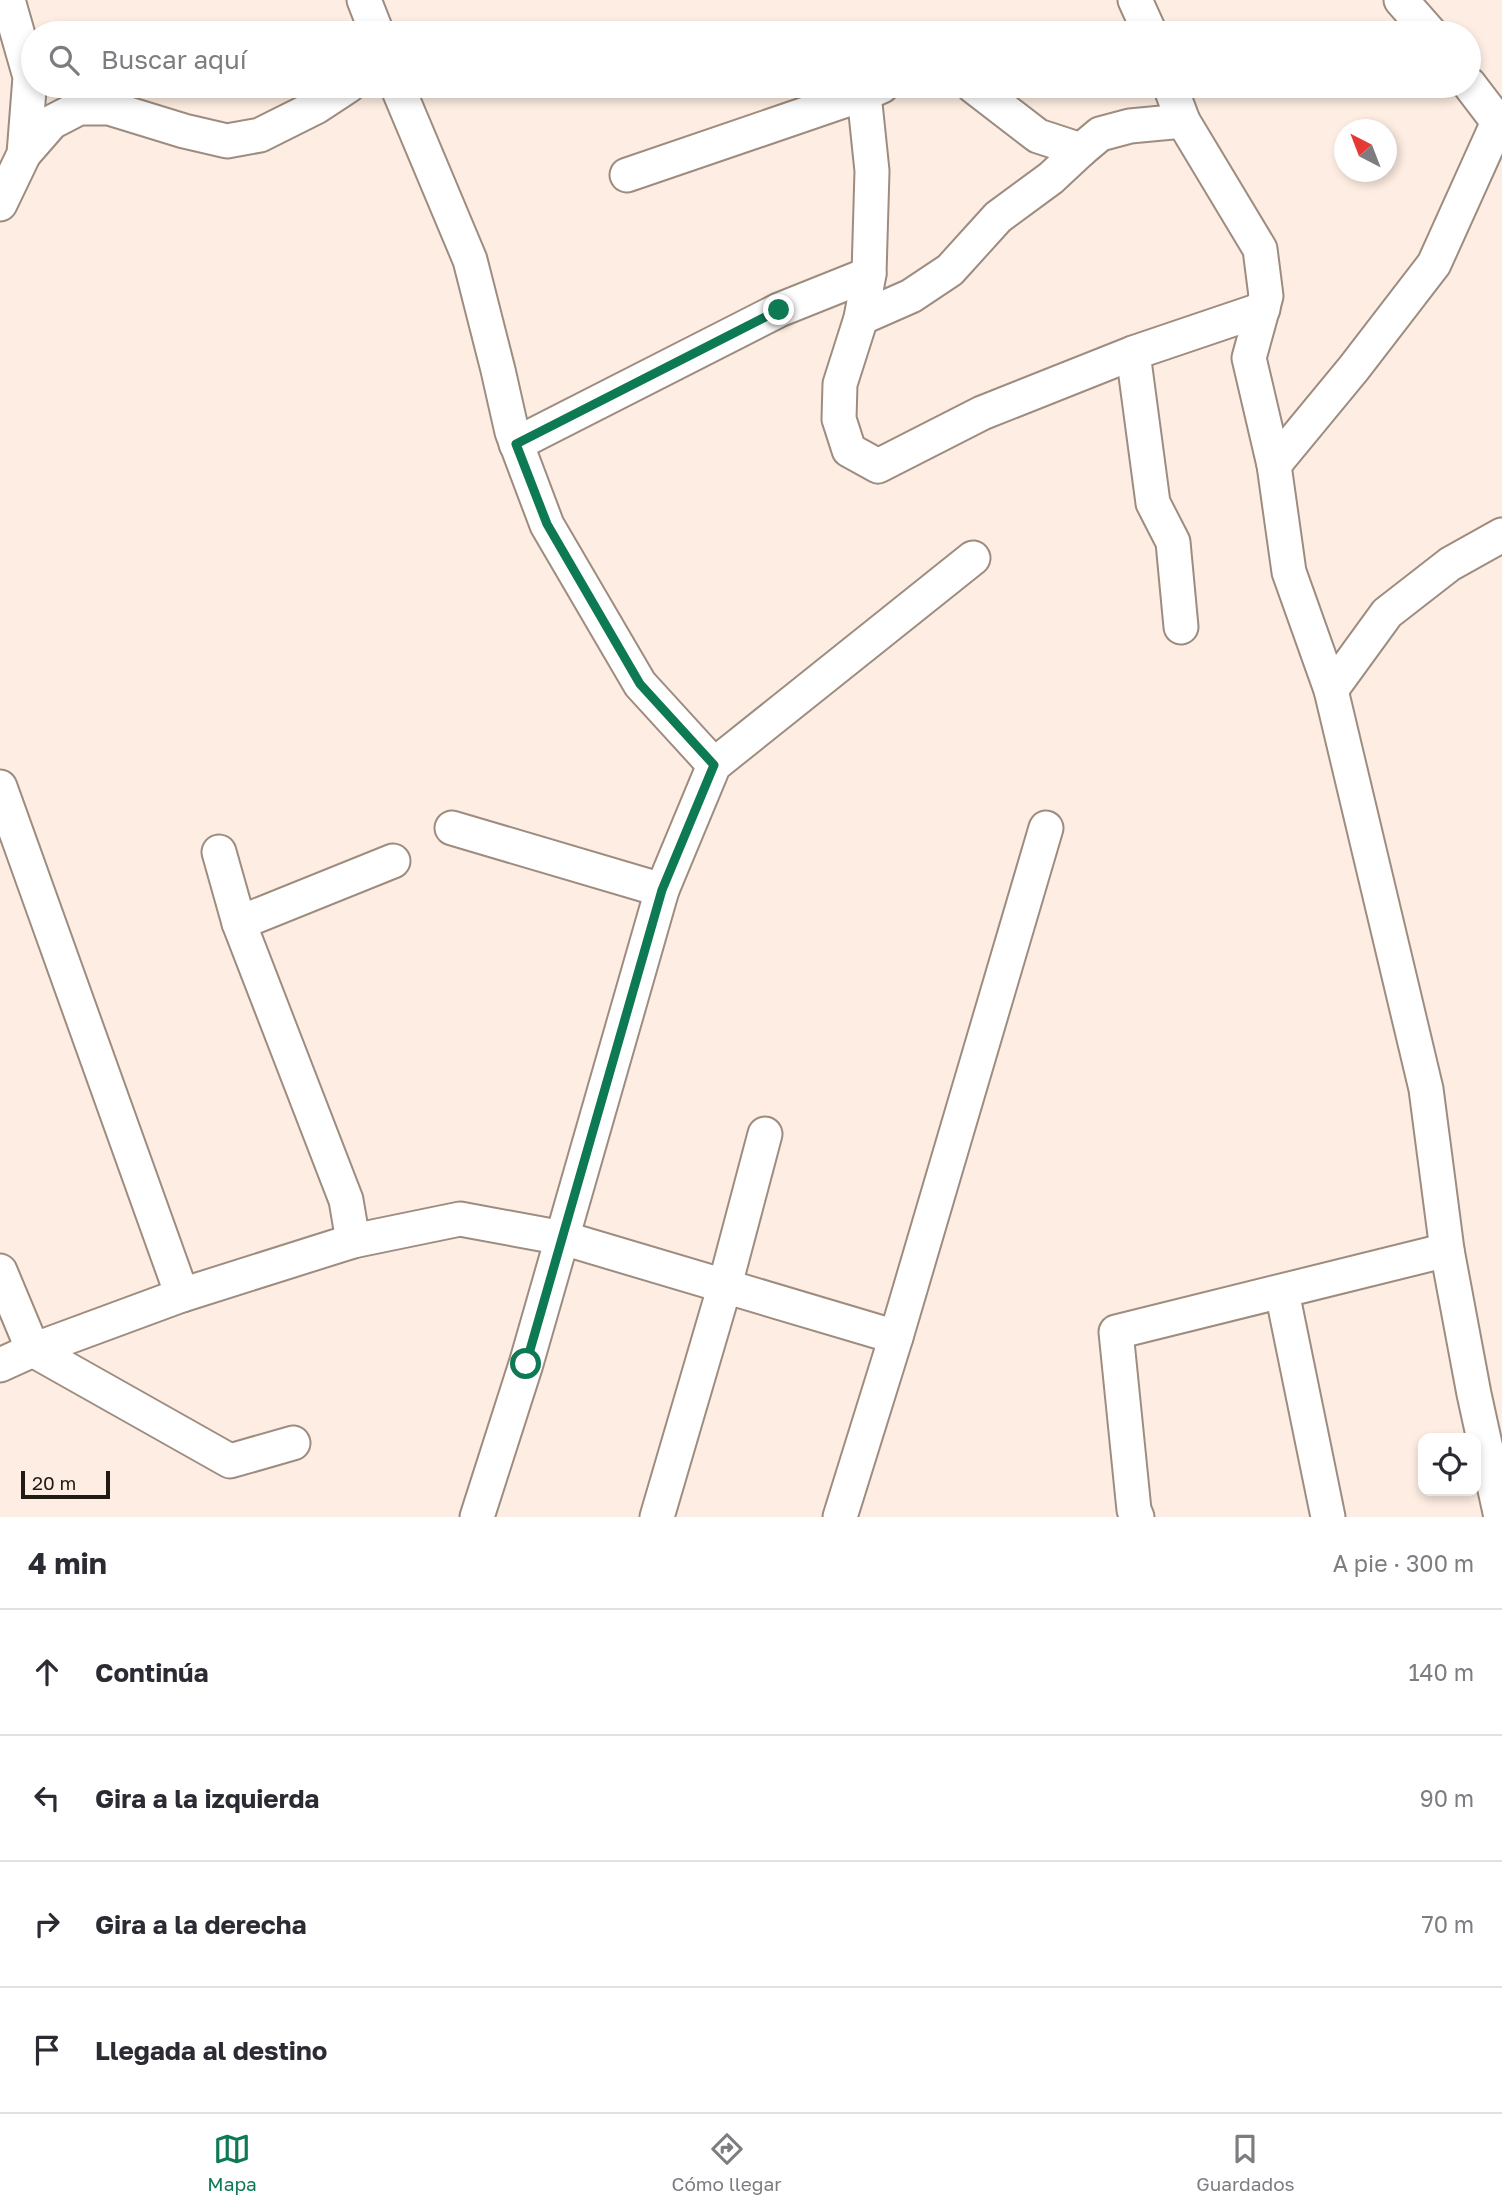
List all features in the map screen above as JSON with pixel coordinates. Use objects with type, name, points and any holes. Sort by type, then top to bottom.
[{"type":"street","points":[[8,0],[21,46]]},
{"type":"street","points":[[364,0],[372,21]]},
{"type":"street","points":[[1135,0],[1145,21]]},
{"type":"street","points":[[1401,0],[1419,21]]},
{"type":"street","points":[[24,154],[28,98]]},
{"type":"street","points":[[0,204],[24,154],[52,122],[79,108],[109,108],[227,141],[260,135],[330,98]]},
{"type":"street","points":[[402,98],[470,260],[516,444],[547,524],[640,684],[714,765]]},
{"type":"street","points":[[627,175],[850,98]]},
{"type":"street","points":[[873,98],[869,274],[861,318],[840,384],[839,419],[849,450],[878,466],[982,413],[1133,353],[1263,309]]},
{"type":"street","points":[[989,98],[1038,136],[1081,150]]},
{"type":"street","points":[[1174,98],[1183,121],[1260,249],[1266,296],[1249,358],[1274,465],[1289,572],[1331,690],[1426,1089],[1447,1250],[1501,1517]]},
{"type":"street","points":[[1274,465],[1354,368],[1434,264],[1500,120],[1481,98]]},
{"type":"street","points":[[861,318],[911,296],[950,270],[998,217],[1051,178],[1100,134],[1130,126],[1183,121]]},
{"type":"street","points":[[516,444],[779,310],[869,274]]},
{"type":"street","points":[[1133,353],[1153,503],[1173,542],[1181,627]]},
{"type":"street","points":[[1331,690],[1387,613],[1450,564],[1502,535]]},
{"type":"street","points":[[477,1517],[526,1364],[662,890],[714,765],[973,558]]},
{"type":"street","points":[[1,792],[183,1295]]},
{"type":"street","points":[[452,828],[662,890]]},
{"type":"street","points":[[840,1517],[1046,828]]},
{"type":"street","points":[[219,852],[239,923],[346,1200],[354,1241]]},
{"type":"street","points":[[239,923],[393,861]]},
{"type":"street","points":[[657,1517],[725,1285],[765,1134]]},
{"type":"street","points":[[0,1365],[33,1350],[183,1295],[354,1241],[460,1219],[563,1238],[896,1337]]},
{"type":"street","points":[[1137,1517],[1134,1510],[1116,1332],[1447,1250]]},
{"type":"street","points":[[0,1271],[33,1350],[230,1461],[293,1443]]},
{"type":"street","points":[[1282,1292],[1328,1517]]},
{"type":"route","points":[[526,1364],[662,890],[714,765],[640,684],[547,524],[516,444],[779,310]]}]
